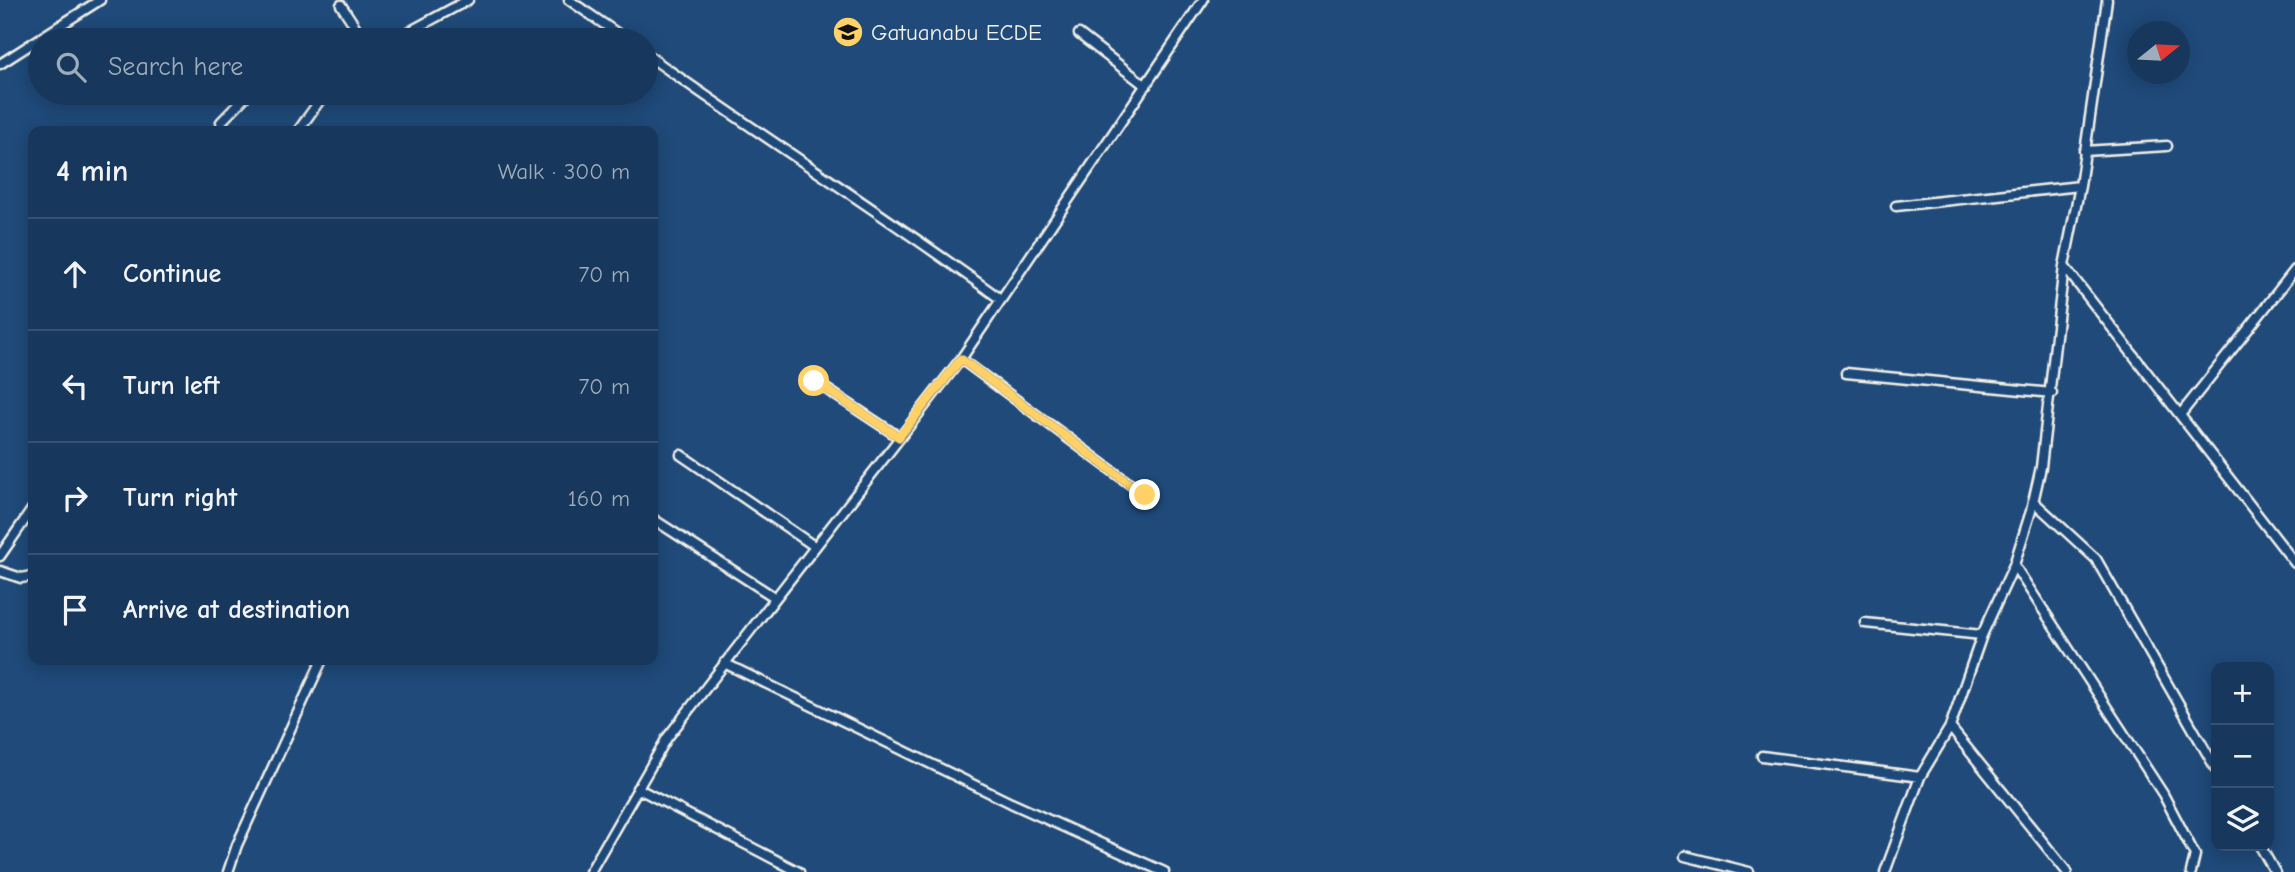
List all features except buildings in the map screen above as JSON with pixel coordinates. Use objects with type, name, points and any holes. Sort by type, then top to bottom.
[{"type":"street","points":[[56,28],[100,0]]},
{"type":"street","points":[[416,28],[468,0]]},
{"type":"street","points":[[569,0],[610,28]]},
{"type":"street","points":[[590,872],[667,738],[961,359],[999,298],[1203,0]]},
{"type":"street","points":[[1885,872],[1920,777],[1950,726],[1982,635],[2014,565],[2033,500],[2052,393],[2064,267],[2080,186],[2107,0]]},
{"type":"street","points":[[341,5],[356,28]]},
{"type":"street","points":[[1079,34],[1146,86]]},
{"type":"street","points":[[0,64],[28,46]]},
{"type":"street","points":[[658,63],[775,146],[927,246],[999,298]]},
{"type":"street","points":[[222,126],[221,122],[237,105]]},
{"type":"street","points":[[302,126],[316,105]]},
{"type":"street","points":[[2084,151],[2167,146]]},
{"type":"street","points":[[1896,206],[2080,186]]},
{"type":"street","points":[[2064,267],[2295,563]]},
{"type":"street","points":[[2180,415],[2295,270]]},
{"type":"street","points":[[961,359],[1145,495]]},
{"type":"street","points":[[1846,373],[2052,393]]},
{"type":"street","points":[[814,381],[899,437]]},
{"type":"street","points":[[681,456],[814,546]]},
{"type":"street","points":[[2033,500],[2096,559],[2211,760]]},
{"type":"street","points":[[0,556],[28,515]]},
{"type":"street","points":[[658,522],[774,597]]},
{"type":"street","points":[[2014,565],[2163,794],[2195,855],[2191,872]]},
{"type":"street","points":[[1,574],[28,577]]},
{"type":"street","points":[[1866,624],[1982,635]]},
{"type":"street","points":[[724,663],[1011,803],[1164,872]]},
{"type":"street","points":[[228,872],[237,845],[320,665]]},
{"type":"street","points":[[1950,726],[2067,872]]},
{"type":"street","points":[[1762,756],[1920,777]]},
{"type":"street","points":[[637,788],[799,872]]},
{"type":"street","points":[[2263,851],[2275,872]]},
{"type":"street","points":[[1685,856],[1749,872]]},
{"type":"place","name":"Gatuanabu ECDE","points":[[848,32]]},
{"type":"route","points":[[814,381],[899,437],[961,359],[1145,495]]}]
